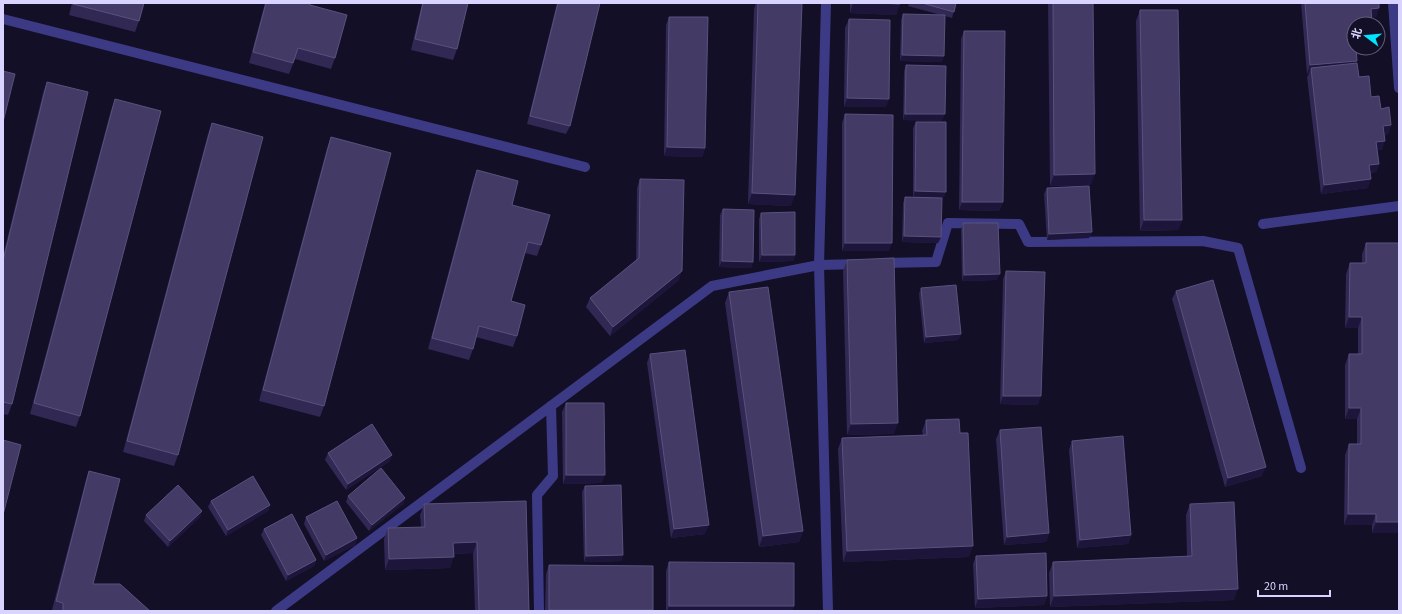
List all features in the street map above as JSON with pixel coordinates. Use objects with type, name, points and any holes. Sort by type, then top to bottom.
[{"type":"street","points":[[826,3],[819,265],[828,611]]},
{"type":"street","points":[[1393,3],[1399,88]]},
{"type":"street","points":[[3,19],[585,168]]},
{"type":"street","points":[[1263,224],[1399,206]]},
{"type":"street","points":[[276,611],[712,286],[819,265],[936,262],[948,223],[1019,224],[1028,242],[1203,241],[1238,248],[1301,468]]},
{"type":"street","points":[[539,611],[537,495],[553,476],[551,406]]},
{"type":"building","points":[[73,3],[144,3],[139,21]]},
{"type":"building","points":[[266,3],[310,3],[310,5],[347,15],[335,58],[298,48],[293,63],[253,52]]},
{"type":"building","points":[[423,3],[468,3],[457,49],[415,39]]},
{"type":"building","points":[[558,3],[600,3],[570,126],[530,116]]},
{"type":"building","points":[[758,3],[802,3],[795,195],[752,193]]},
{"type":"building","points":[[876,3],[900,3],[900,4]]},
{"type":"building","points":[[922,3],[956,3],[954,12]]},
{"type":"building","points":[[1053,3],[1093,3],[1095,174],[1054,175]]},
{"type":"building","points":[[1305,3],[1379,3],[1379,8],[1371,9],[1372,16],[1346,16],[1346,56],[1357,56],[1357,61],[1310,65]]},
{"type":"building","points":[[1140,10],[1178,10],[1182,220],[1144,220]]},
{"type":"building","points":[[903,14],[945,15],[944,56],[902,55]]},
{"type":"building","points":[[669,17],[708,17],[705,148],[667,147]]},
{"type":"building","points":[[849,19],[890,20],[889,99],[847,98]]},
{"type":"building","points":[[964,31],[1005,31],[1003,202],[962,202]]},
{"type":"building","points":[[1357,63],[1359,77],[1369,76],[1371,97],[1379,96],[1381,109],[1389,107],[1391,125],[1383,126],[1385,141],[1376,142],[1379,164],[1369,165],[1371,179],[1324,185],[1311,68]]},
{"type":"building","points":[[906,65],[946,66],[945,114],[905,114]]},
{"type":"building","points":[[3,71],[15,74],[3,122]]},
{"type":"building","points":[[47,82],[88,92],[12,404],[3,402],[3,261]]},
{"type":"building","points":[[115,99],[161,111],[80,416],[34,403]]},
{"type":"building","points":[[845,114],[893,115],[892,243],[845,243]]},
{"type":"building","points":[[916,122],[946,122],[946,192],[915,191]]},
{"type":"building","points":[[212,123],[263,137],[178,455],[127,441]]},
{"type":"building","points":[[331,137],[391,153],[324,406],[263,390]]},
{"type":"building","points":[[477,170],[518,181],[512,205],[550,215],[541,245],[528,242],[511,301],[525,305],[517,336],[479,326],[473,349],[432,338]]},
{"type":"building","points":[[640,179],[684,180],[682,271],[613,327],[590,298],[639,258]]},
{"type":"building","points":[[1089,186],[1092,232],[1049,234],[1047,188]]},
{"type":"building","points":[[905,197],[942,198],[941,237],[904,236]]},
{"type":"building","points":[[723,209],[754,210],[753,262],[722,261]]},
{"type":"building","points":[[795,212],[795,255],[762,255],[761,213]]},
{"type":"building","points":[[963,223],[998,223],[1000,274],[964,275]]},
{"type":"building","points":[[1366,243],[1399,243],[1399,522],[1376,522],[1376,514],[1348,514],[1349,444],[1361,444],[1361,408],[1349,408],[1349,354],[1362,354],[1362,317],[1349,317],[1350,263],[1366,263]]},
{"type":"building","points":[[894,258],[898,423],[851,424],[847,260]]},
{"type":"building","points":[[1006,271],[1045,272],[1041,396],[1003,396]]},
{"type":"building","points":[[1213,280],[1266,467],[1228,478],[1176,291]]},
{"type":"building","points":[[956,285],[961,334],[926,337],[921,288]]},
{"type":"building","points":[[768,287],[803,531],[763,536],[729,292]]},
{"type":"building","points":[[685,350],[709,525],[674,529],[650,354]]},
{"type":"building","points":[[566,403],[604,403],[605,475],[566,475]]},
{"type":"building","points":[[959,419],[960,433],[968,433],[973,546],[847,551],[842,438],[927,435],[926,420]]},
{"type":"building","points":[[372,424],[392,455],[348,484],[328,453]]},
{"type":"building","points":[[1041,427],[1049,533],[1007,537],[1000,430]]},
{"type":"building","points":[[1123,436],[1131,535],[1080,540],[1072,441]]},
{"type":"building","points":[[3,440],[21,445],[3,515]]},
{"type":"building","points":[[381,468],[405,498],[372,525],[348,496]]},
{"type":"building","points":[[89,471],[120,479],[93,584],[120,584],[150,611],[63,611],[63,603],[56,601]]},
{"type":"building","points":[[253,476],[270,505],[228,530],[211,501]]},
{"type":"building","points":[[178,485],[202,511],[170,541],[146,515]]},
{"type":"building","points":[[621,485],[623,555],[586,556],[585,486]]},
{"type":"building","points":[[337,501],[357,538],[326,555],[306,517]]},
{"type":"building","points":[[526,501],[529,611],[479,611],[477,542],[453,543],[454,557],[389,559],[388,528],[425,527],[424,504]]},
{"type":"building","points":[[1234,502],[1238,589],[1054,596],[1053,562],[1192,556],[1190,504]]},
{"type":"building","points":[[292,514],[316,560],[288,575],[264,529]]},
{"type":"building","points":[[1046,553],[1047,596],[978,599],[976,556]]},
{"type":"building","points":[[669,562],[794,563],[794,606],[669,606]]},
{"type":"building","points":[[549,565],[653,566],[653,610],[549,610]]}]
